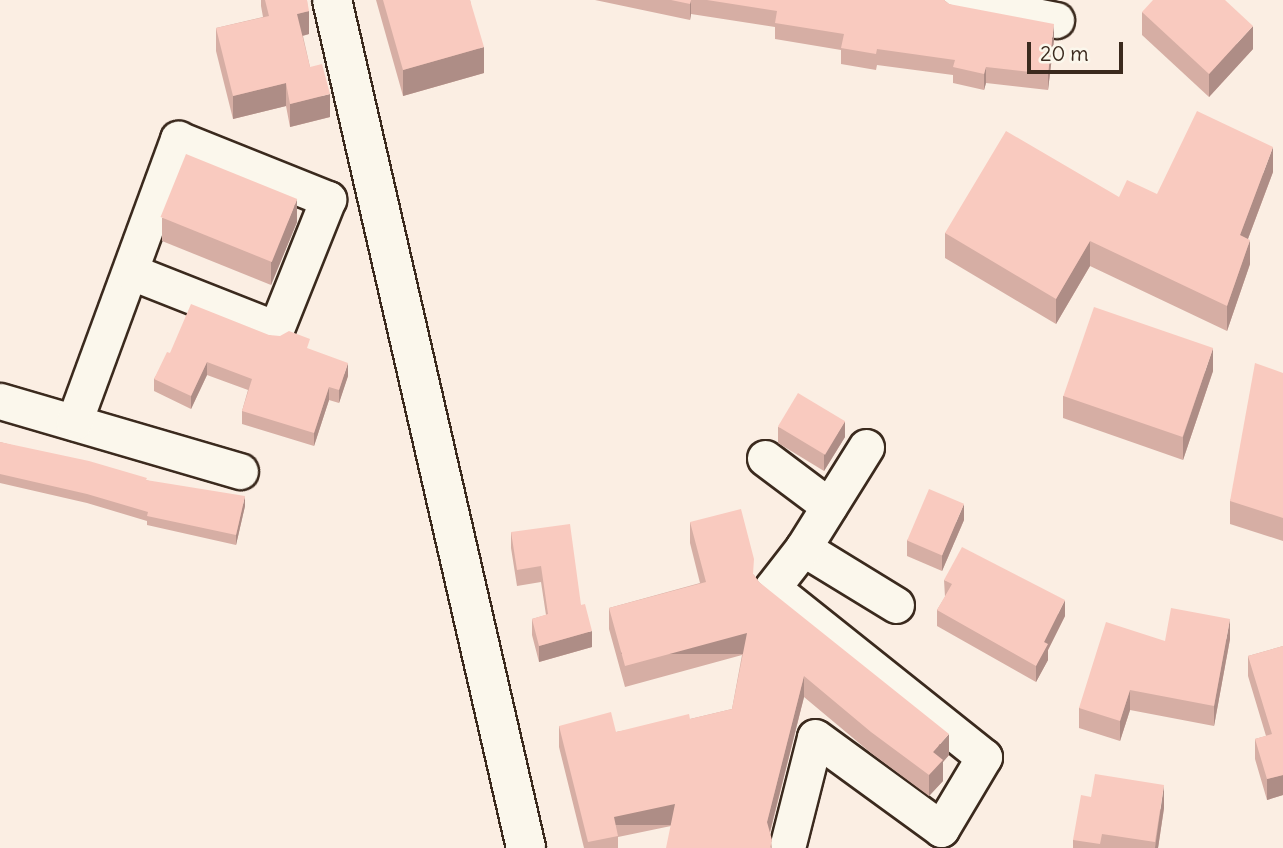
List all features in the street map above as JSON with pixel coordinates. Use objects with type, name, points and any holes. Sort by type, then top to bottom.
[{"type":"street","points":[[332,0],[526,848]]},
{"type":"street","points":[[953,0],[1017,6],[1056,20]]},
{"type":"street","points":[[75,422],[178,139],[328,199],[276,329],[131,272]]},
{"type":"street","points":[[0,401],[240,471]]},
{"type":"street","points":[[787,848],[815,737],[941,829],[984,757],[772,588],[803,548],[866,447]]},
{"type":"street","points":[[765,458],[829,506]]},
{"type":"street","points":[[803,548],[896,605]]},
{"type":"building","points":[[265,0],[307,0],[309,11],[297,14],[310,67],[322,64],[330,94],[290,104],[286,83],[233,96],[216,28],[269,16]]},
{"type":"building","points":[[383,0],[470,0],[484,47],[403,70]]},
{"type":"building","points":[[671,0],[691,0],[690,4]]},
{"type":"building","points":[[707,0],[944,0],[949,4],[1054,24],[1048,74],[986,67],[984,74],[953,67],[955,60],[877,49],[876,54],[841,48],[844,34],[775,23],[777,11]]},
{"type":"building","points":[[1153,0],[1225,0],[1253,26],[1209,74],[1142,12]]},
{"type":"building","points":[[1197,111],[1273,147],[1240,235],[1250,240],[1227,306],[1090,241],[1056,299],[945,233],[1006,131],[1119,197],[1127,180],[1157,194]]},
{"type":"building","points":[[186,154],[297,199],[272,262],[161,217]]},
{"type":"building","points":[[191,304],[269,335],[280,336],[289,331],[310,339],[307,348],[348,363],[339,390],[329,387],[314,433],[242,411],[252,379],[207,362],[191,396],[154,379],[167,352],[170,353]]},
{"type":"building","points":[[1094,307],[1213,348],[1183,437],[1063,396]]},
{"type":"building","points":[[1255,363],[1283,373],[1283,518],[1230,501]]},
{"type":"building","points":[[798,393],[845,421],[825,455],[778,426]]},
{"type":"building","points":[[0,442],[89,461],[147,478],[146,480],[245,496],[236,535],[147,516],[148,512],[87,494],[0,474]]},
{"type":"building","points":[[929,489],[964,504],[942,555],[907,541]]},
{"type":"building","points":[[741,509],[754,559],[753,574],[759,582],[949,734],[933,752],[943,760],[929,775],[871,732],[804,676],[767,822],[772,840],[770,848],[666,848],[675,804],[614,817],[618,836],[588,842],[559,726],[611,712],[616,732],[689,714],[690,719],[732,709],[747,633],[625,666],[609,608],[706,582],[690,522]]},
{"type":"building","points":[[570,524],[581,605],[585,604],[592,631],[539,646],[532,619],[548,614],[541,566],[517,570],[511,532]]},
{"type":"building","points":[[962,547],[1065,600],[1044,642],[1048,644],[1036,666],[937,610],[952,584],[944,580]]},
{"type":"building","points":[[1171,608],[1230,619],[1214,706],[1130,690],[1120,721],[1079,708],[1106,622],[1165,641]]},
{"type":"building","points":[[1283,646],[1283,775],[1267,779],[1255,739],[1272,734],[1248,656]]},
{"type":"building","points":[[1095,774],[1164,785],[1155,842],[1102,834],[1100,844],[1073,840],[1081,795],[1091,797]]}]
